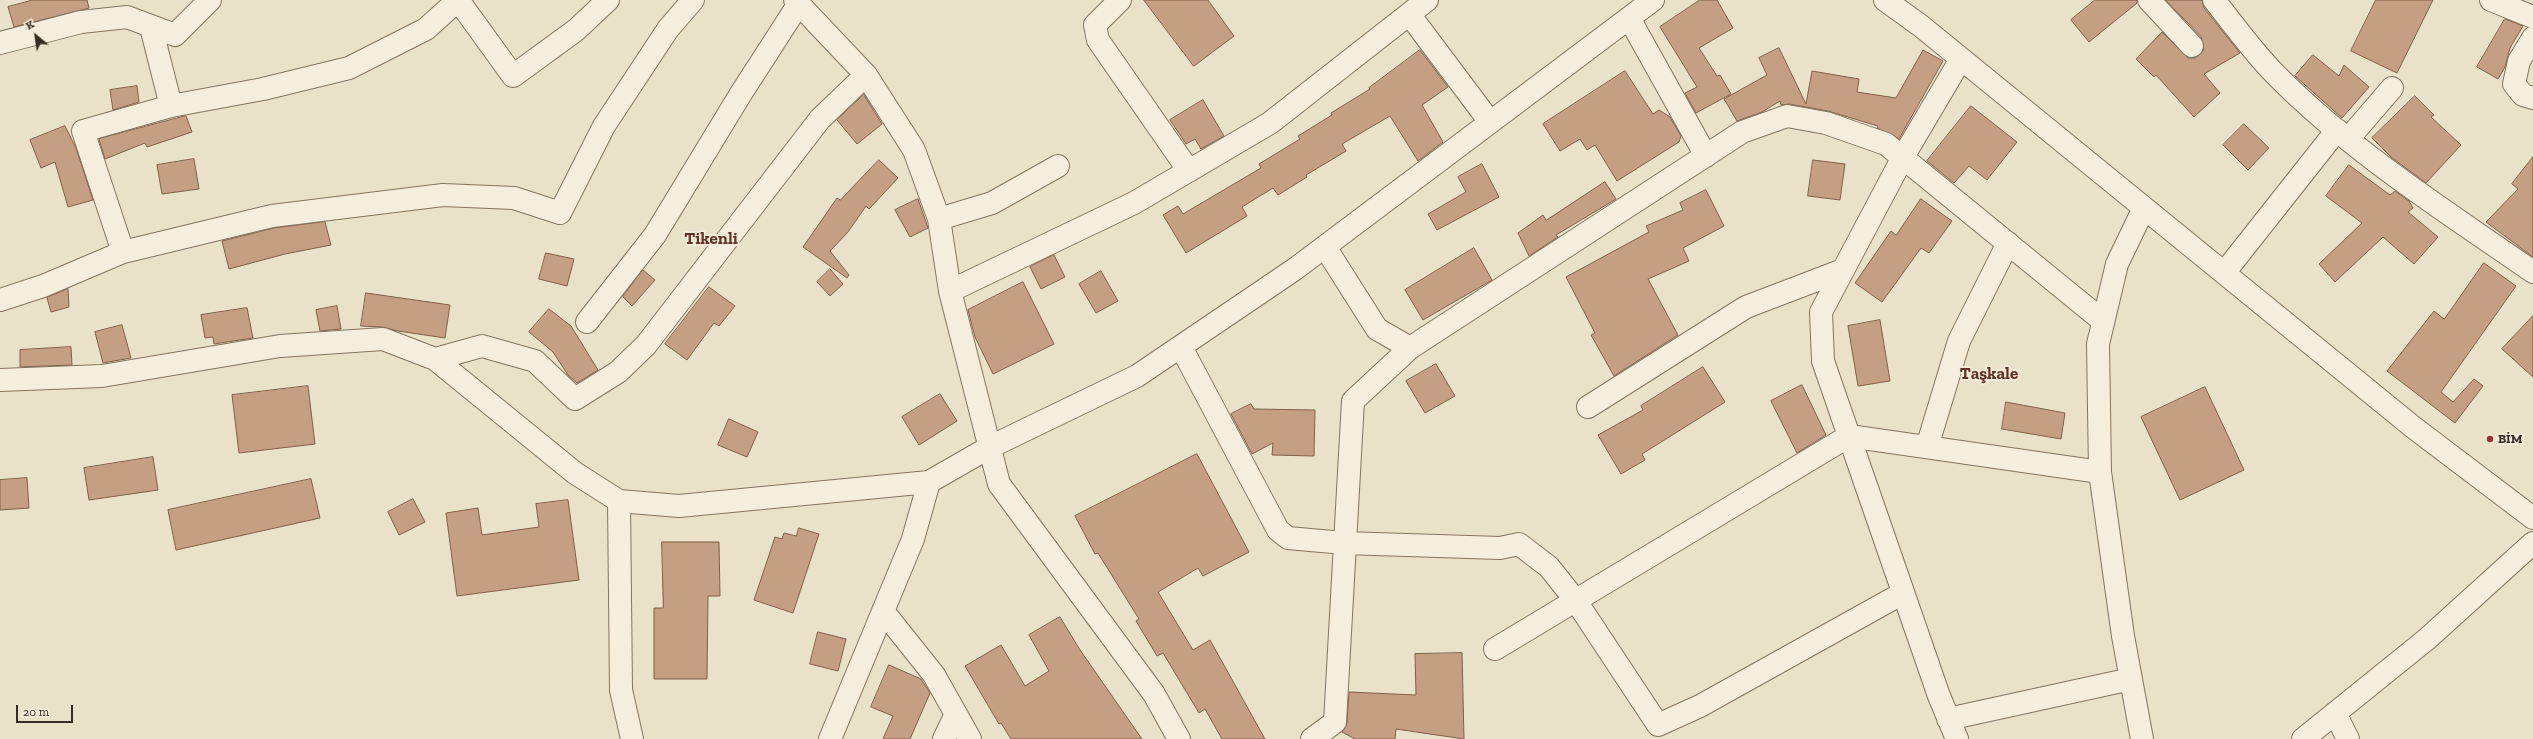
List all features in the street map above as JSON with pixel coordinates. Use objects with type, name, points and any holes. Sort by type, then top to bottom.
[{"type":"street","points":[[0,43],[81,22],[127,17],[175,35],[210,0]]},
{"type":"street","points":[[123,252],[83,131],[171,106],[262,89],[349,68],[426,29],[458,0],[513,76],[576,30],[608,0]]},
{"type":"street","points":[[0,300],[44,286],[123,252],[272,216],[444,195],[514,198],[560,213],[604,126],[668,29],[693,0]]},
{"type":"street","points":[[1120,0],[1094,26],[1098,40],[1188,171]]},
{"type":"street","points":[[950,291],[1134,203],[1270,123],[1427,0]]},
{"type":"street","points":[[0,380],[102,376],[280,346],[383,339],[434,359],[575,473],[619,501],[679,506],[929,482],[990,447],[1138,376],[1325,247],[1653,0]]},
{"type":"street","points":[[1885,0],[1961,59],[2413,427],[2533,518]]},
{"type":"street","points":[[2149,0],[2192,46]]},
{"type":"street","points":[[2214,0],[2275,74],[2377,164],[2533,272]]},
{"type":"street","points":[[2491,0],[2533,16]]},
{"type":"street","points":[[587,322],[655,235],[797,2],[866,75],[914,150],[939,219],[950,291],[999,484],[1154,694],[1179,739]]},
{"type":"street","points":[[1409,14],[1490,122]]},
{"type":"street","points":[[1629,18],[1706,156]]},
{"type":"street","points":[[151,27],[171,106]]},
{"type":"street","points":[[2533,38],[2519,60],[2514,84],[2523,95],[2533,98]]},
{"type":"street","points":[[1957,739],[1948,719],[1903,593],[1822,361],[1821,312],[1903,157],[1961,59]]},
{"type":"street","points":[[434,359],[482,346],[535,361],[575,399],[618,372],[646,345],[820,119],[866,75]]},
{"type":"street","points":[[2224,273],[2343,135],[2392,88]]},
{"type":"street","points":[[1312,739],[1335,722],[1353,401],[1410,348],[1742,132],[1787,116],[1826,123],[1886,144],[2103,321]]},
{"type":"street","points":[[939,219],[992,203],[1058,166]]},
{"type":"street","points":[[2142,739],[2131,679],[2100,472],[2098,344],[2116,264],[2144,208]]},
{"type":"street","points":[[1927,447],[1959,341],[2008,243]]},
{"type":"street","points":[[1325,247],[1377,329],[1410,348]]},
{"type":"street","points":[[1588,407],[1746,307],[1843,270]]},
{"type":"street","points":[[1181,347],[1278,530],[1288,538],[1344,543],[1500,548],[1520,544],[1549,567],[1576,601],[1658,725],[1700,706],[1903,593]]},
{"type":"street","points":[[1495,649],[1848,436],[2100,472]]},
{"type":"street","points":[[830,739],[913,538],[929,482]]},
{"type":"street","points":[[619,501],[621,690],[632,739]]},
{"type":"street","points":[[2303,739],[2427,639],[2533,543]]},
{"type":"street","points":[[883,610],[934,675],[970,739]]},
{"type":"street","points":[[1948,719],[2131,679]]},
{"type":"street","points":[[2335,713],[2348,739]]},
{"type":"street","points":[[944,739],[956,714]]},
{"type":"building","points":[[33,0],[87,0],[89,8],[14,27],[8,7]]},
{"type":"building","points":[[1144,0],[1208,0],[1234,36],[1194,66]]},
{"type":"building","points":[[1700,0],[1717,0],[1733,28],[1699,48],[1717,76],[1720,75],[1731,94],[1696,113],[1685,93],[1697,87],[1660,27]]},
{"type":"building","points":[[2095,0],[2137,0],[2137,3],[2089,42],[2071,20]]},
{"type":"building","points":[[2166,0],[2202,0],[2204,8],[2240,53],[2204,74],[2220,93],[2194,117],[2156,75],[2154,77],[2136,59],[2162,32],[2188,58],[2195,58],[2204,50],[2201,37]]},
{"type":"building","points":[[2376,0],[2433,0],[2397,73],[2351,51]]},
{"type":"building","points":[[2505,19],[2523,26],[2510,48],[2505,67],[2498,79],[2477,67]]},
{"type":"building","points":[[1779,48],[1806,104],[1812,71],[1859,79],[1857,92],[1896,98],[1923,50],[1943,61],[1899,139],[1877,128],[1878,126],[1828,111],[1789,104],[1781,105],[1780,101],[1762,112],[1737,121],[1724,99],[1767,75],[1759,58]]},
{"type":"building","points":[[1420,50],[1448,87],[1422,105],[1443,142],[1418,161],[1390,116],[1342,144],[1346,151],[1306,175],[1307,177],[1278,195],[1273,188],[1242,207],[1247,216],[1186,253],[1163,215],[1178,206],[1183,214],[1261,168],[1259,164],[1300,139],[1298,136],[1332,115],[1331,113],[1370,89],[1369,88]]},
{"type":"building","points":[[2313,55],[2339,76],[2344,65],[2369,87],[2342,118],[2295,76]]},
{"type":"building","points":[[1625,71],[1653,114],[1659,110],[1670,117],[1681,136],[1679,142],[1617,181],[1595,145],[1587,150],[1580,139],[1560,151],[1543,124]]},
{"type":"building","points":[[137,86],[139,102],[113,110],[110,90]]},
{"type":"building","points":[[864,95],[882,124],[857,144],[837,120]]},
{"type":"building","points":[[2415,96],[2434,115],[2431,117],[2461,145],[2426,183],[2391,157],[2372,138]]},
{"type":"building","points":[[1203,100],[1224,136],[1201,149],[1195,139],[1186,144],[1170,120]]},
{"type":"building","points":[[1971,106],[2017,142],[1987,180],[1969,166],[1954,183],[1927,161]]},
{"type":"building","points":[[186,116],[192,132],[147,147],[145,143],[105,159],[99,139]]},
{"type":"building","points":[[2244,124],[2269,148],[2248,170],[2223,145]]},
{"type":"building","points":[[65,126],[76,148],[93,200],[68,207],[55,162],[41,168],[30,140]]},
{"type":"building","points":[[2533,157],[2533,257],[2486,222],[2518,189],[2512,184]]},
{"type":"building","points":[[194,159],[199,189],[162,194],[157,165]]},
{"type":"building","points":[[879,160],[898,178],[869,209],[866,206],[848,232],[830,251],[849,275],[847,278],[803,247],[837,198],[840,200]]},
{"type":"building","points":[[1813,160],[1845,164],[1840,200],[1808,196]]},
{"type":"building","points":[[1482,164],[1499,197],[1437,230],[1428,214],[1466,192],[1458,177]]},
{"type":"building","points":[[2349,165],[2390,195],[2395,191],[2409,201],[2413,208],[2408,212],[2438,237],[2414,264],[2383,237],[2335,282],[2319,264],[2362,223],[2326,196]]},
{"type":"building","points":[[1605,182],[1616,199],[1556,235],[1558,237],[1529,256],[1518,233],[1543,215],[1546,220]]},
{"type":"building","points":[[1706,190],[1724,226],[1683,248],[1689,261],[1648,279],[1678,335],[1614,376],[1591,335],[1595,333],[1566,277],[1649,232],[1646,226],[1683,210],[1680,203]]},
{"type":"building","points":[[918,199],[928,228],[910,237],[895,210]]},
{"type":"building","points":[[1921,199],[1952,221],[1929,253],[1921,248],[1882,302],[1855,283],[1891,231],[1896,235]]},
{"type":"building","points":[[325,222],[331,245],[285,254],[229,269],[222,241],[274,228]]},
{"type":"building","points":[[1474,248],[1492,280],[1423,320],[1405,290]]},
{"type":"building","points":[[546,253],[574,259],[567,286],[539,279]]},
{"type":"building","points":[[1054,255],[1065,277],[1041,289],[1030,267]]},
{"type":"building","points":[[2484,263],[2516,286],[2441,392],[2453,402],[2474,379],[2483,386],[2455,423],[2387,371],[2434,311],[2444,319]]},
{"type":"building","points":[[830,269],[843,284],[830,296],[817,282]]},
{"type":"building","points":[[643,270],[655,280],[632,306],[623,297]]},
{"type":"building","points":[[1101,271],[1118,301],[1096,313],[1079,284]]},
{"type":"building","points":[[1023,282],[1054,344],[993,374],[975,337],[968,310]]},
{"type":"building","points":[[709,287],[735,306],[719,326],[714,323],[687,360],[665,344]]},
{"type":"building","points":[[68,289],[69,307],[51,312],[47,298]]},
{"type":"building","points":[[366,293],[450,305],[445,338],[382,327],[361,326]]},
{"type":"building","points":[[337,306],[341,329],[320,331],[316,310]]},
{"type":"building","points":[[247,308],[253,338],[214,344],[213,337],[205,338],[201,315]]},
{"type":"building","points":[[549,309],[571,326],[598,370],[577,383],[568,375],[553,352],[529,332]]},
{"type":"building","points":[[2533,316],[2533,377],[2502,349]]},
{"type":"building","points":[[1880,320],[1890,381],[1858,386],[1848,326]]},
{"type":"building","points":[[122,325],[131,358],[103,363],[95,332]]},
{"type":"building","points":[[71,347],[72,365],[20,367],[20,350]]},
{"type":"building","points":[[1436,364],[1455,396],[1425,413],[1406,381]]},
{"type":"building","points":[[1703,367],[1725,402],[1642,454],[1645,460],[1621,474],[1598,435],[1643,410],[1641,406]]},
{"type":"building","points":[[1802,385],[1826,435],[1797,453],[1771,401]]},
{"type":"building","points":[[308,386],[315,444],[239,453],[232,395]]},
{"type":"building","points":[[2205,387],[2244,470],[2180,500],[2141,417]]},
{"type":"building","points":[[940,394],[957,421],[919,445],[902,417]]},
{"type":"building","points":[[2006,402],[2065,413],[2061,439],[2002,429]]},
{"type":"building","points":[[1251,404],[1254,409],[1315,410],[1314,456],[1272,455],[1273,443],[1252,454],[1231,414]]},
{"type":"building","points":[[729,419],[758,432],[747,457],[718,445]]},
{"type":"building","points":[[1197,454],[1249,552],[1203,576],[1198,568],[1158,592],[1193,650],[1210,640],[1265,739],[1222,739],[1205,709],[1199,713],[1163,653],[1157,656],[1136,621],[1139,619],[1098,553],[1095,554],[1075,516]]},
{"type":"building","points":[[153,457],[158,490],[89,500],[84,468]]},
{"type":"building","points":[[27,478],[29,508],[0,510],[0,480]]},
{"type":"building","points":[[311,479],[320,518],[176,550],[168,510]]},
{"type":"building","points":[[413,499],[425,522],[399,535],[388,512]]},
{"type":"building","points":[[568,500],[579,580],[457,596],[446,513],[478,508],[482,535],[539,527],[536,504]]},
{"type":"building","points":[[799,528],[819,534],[793,613],[754,600],[775,537],[782,539],[784,533],[796,536]]},
{"type":"building","points":[[662,542],[719,542],[720,596],[708,596],[707,679],[654,679],[654,608],[663,608]]},
{"type":"building","points":[[1060,617],[1080,650],[1142,739],[1011,739],[1001,723],[999,724],[965,666],[1001,645],[1025,686],[1049,671],[1029,635]]},
{"type":"building","points":[[818,632],[846,639],[838,671],[810,664]]},
{"type":"building","points":[[1462,653],[1464,739],[1396,729],[1395,739],[1355,739],[1342,732],[1347,723],[1349,692],[1416,695],[1415,654]]},
{"type":"building","points":[[889,665],[921,679],[930,693],[910,739],[883,739],[893,716],[871,707]]},
{"type":"place","name":"BİM","points":[[2490,439]]},
{"type":"district","name":"Tikenli","points":[[711,239]]},
{"type":"district","name":"Taşkale","points":[[1989,374]]}]
